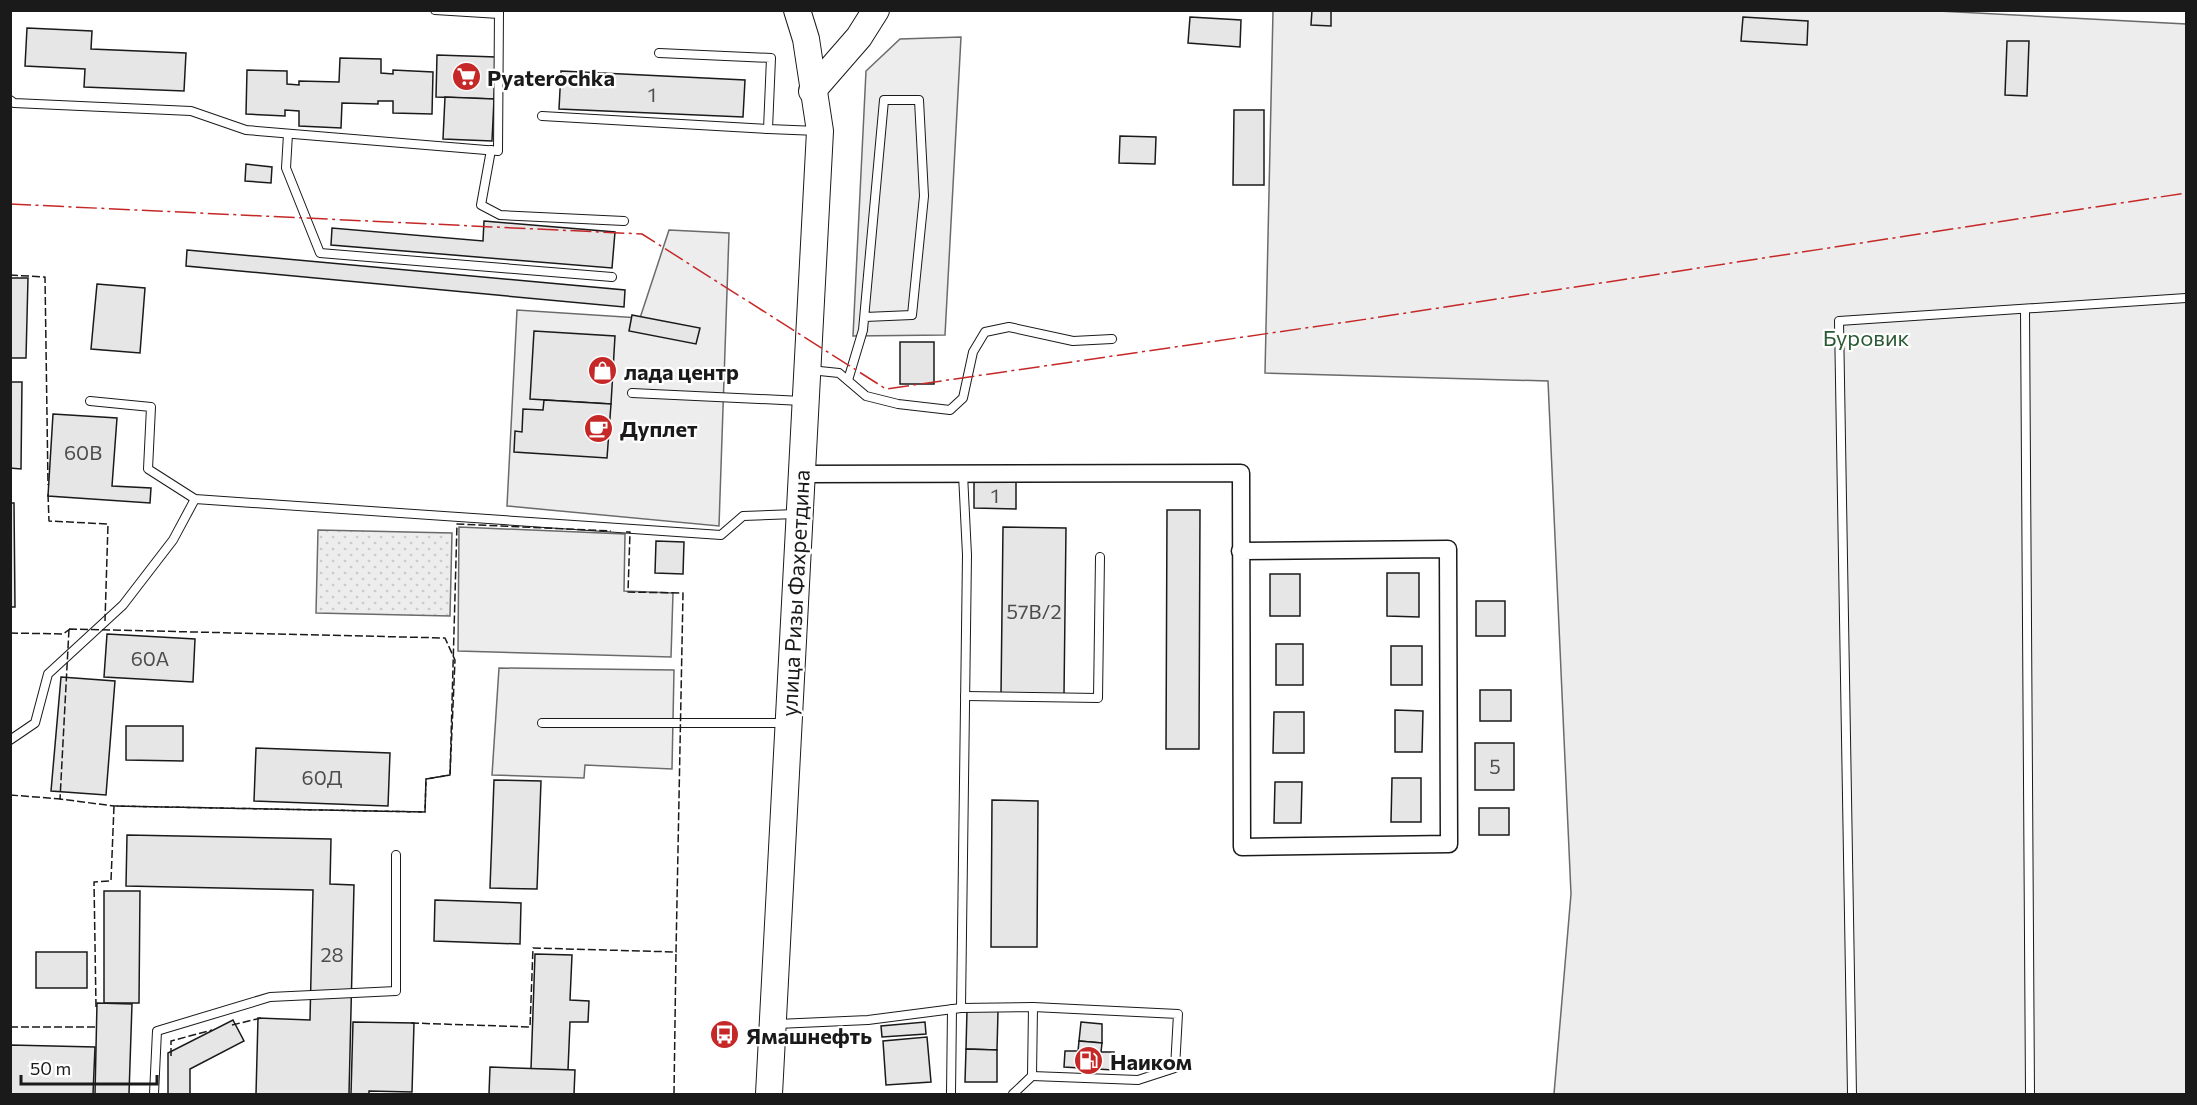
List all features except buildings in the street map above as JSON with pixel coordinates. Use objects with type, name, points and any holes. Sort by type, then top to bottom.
[{"type":"main road","name":"улица Ризы Фахретдина","points":[[769,1095],[820,131],[812,91],[806,39],[797,10]]},
{"type":"main road","points":[[812,91],[859,37],[876,10]]},
{"type":"street","points":[[802,474],[1240,473],[1240,550],[1242,847],[1449,844],[1448,549],[1240,550]]},
{"type":"lane","points":[[10,100],[14,103],[191,111],[246,130],[498,150],[499,12],[435,10]]},
{"type":"lane","points":[[659,53],[771,58],[768,129]]},
{"type":"lane","points":[[848,380],[865,317],[884,100],[919,100],[924,196],[912,315],[865,317]]},
{"type":"lane","points":[[542,116],[820,131]]},
{"type":"lane","points":[[288,134],[286,168],[320,253],[612,277]]},
{"type":"lane","points":[[491,150],[481,205],[500,215],[624,221]]},
{"type":"lane","points":[[1852,1095],[1839,321],[2187,298]]},
{"type":"lane","points":[[2025,310],[2030,1095]]},
{"type":"lane","points":[[807,369],[839,373],[866,396],[898,404],[950,410],[963,398],[972,352],[985,332],[1009,327],[1073,341],[1112,339]]},
{"type":"lane","points":[[632,393],[805,401]]},
{"type":"lane","points":[[90,401],[151,408],[148,469],[195,499],[722,535],[743,516],[799,514]]},
{"type":"lane","points":[[951,1095],[956,1008],[965,696],[967,555],[963,474]]},
{"type":"lane","points":[[10,740],[35,723],[48,674],[123,605],[173,540],[195,499]]},
{"type":"lane","points":[[965,696],[1098,698],[1100,557]]},
{"type":"lane","points":[[542,723],[788,723]]},
{"type":"lane","points":[[154,1095],[157,1031],[270,997],[396,991],[396,855]]},
{"type":"lane","points":[[1013,1095],[1032,1076],[1033,1007]]},
{"type":"lane","points":[[773,1024],[868,1020],[956,1008],[1033,1007],[1178,1014],[1175,1068],[1138,1080],[1032,1076]]},
{"type":"shaded area","name":"Буровик","points":[[1919,10],[2186,24],[2186,1094],[1554,1094],[1571,894],[1548,381],[1265,373],[1273,11]]},
{"type":"shaded area","points":[[961,37],[945,335],[853,336],[866,71],[900,39]]},
{"type":"shaded area","points":[[669,230],[729,233],[719,526],[507,506],[517,310],[640,318]]},
{"type":"shaded area","points":[[459,527],[625,534],[624,591],[673,593],[671,657],[458,651]]},
{"type":"shaded area","points":[[318,530],[452,533],[450,616],[316,613]]},
{"type":"shaded area","points":[[499,668],[674,670],[672,769],[585,765],[584,778],[492,775]]},
{"type":"fence","points":[[10,275],[45,277],[48,485]]},
{"type":"fence","points":[[48,494],[49,521],[108,524],[105,621]]},
{"type":"fence","points":[[96,1007],[94,882],[111,881],[114,806],[425,812],[426,779],[450,775],[457,524],[611,531]]},
{"type":"fence","points":[[411,1023],[530,1027],[533,948],[676,952],[683,593],[628,592],[630,532],[626,532]]},
{"type":"fence","points":[[69,629],[445,638],[455,660],[450,775],[426,779],[425,812],[114,806],[60,799],[69,629]]},
{"type":"fence","points":[[10,633],[63,634],[70,629]]},
{"type":"fence","points":[[10,795],[61,799]]},
{"type":"fence","points":[[674,1094],[676,952]]},
{"type":"fence","points":[[232,1025],[261,1018]]},
{"type":"fence","points":[[10,1027],[96,1027],[96,1025]]},
{"type":"fence","points":[[171,1056],[171,1041],[212,1030]]},
{"type":"power","points":[[10,204],[642,234],[886,389],[1367,319],[2186,193]]},
{"type":"place","name":"Pyaterochka","points":[[466,77]]},
{"type":"place","name":"лада центр","points":[[603,371]]},
{"type":"place","name":"Дуплет","points":[[599,428]]},
{"type":"place","name":"Ямашнефть","points":[[725,1035]]},
{"type":"place","name":"Наиком","points":[[1089,1061]]}]
